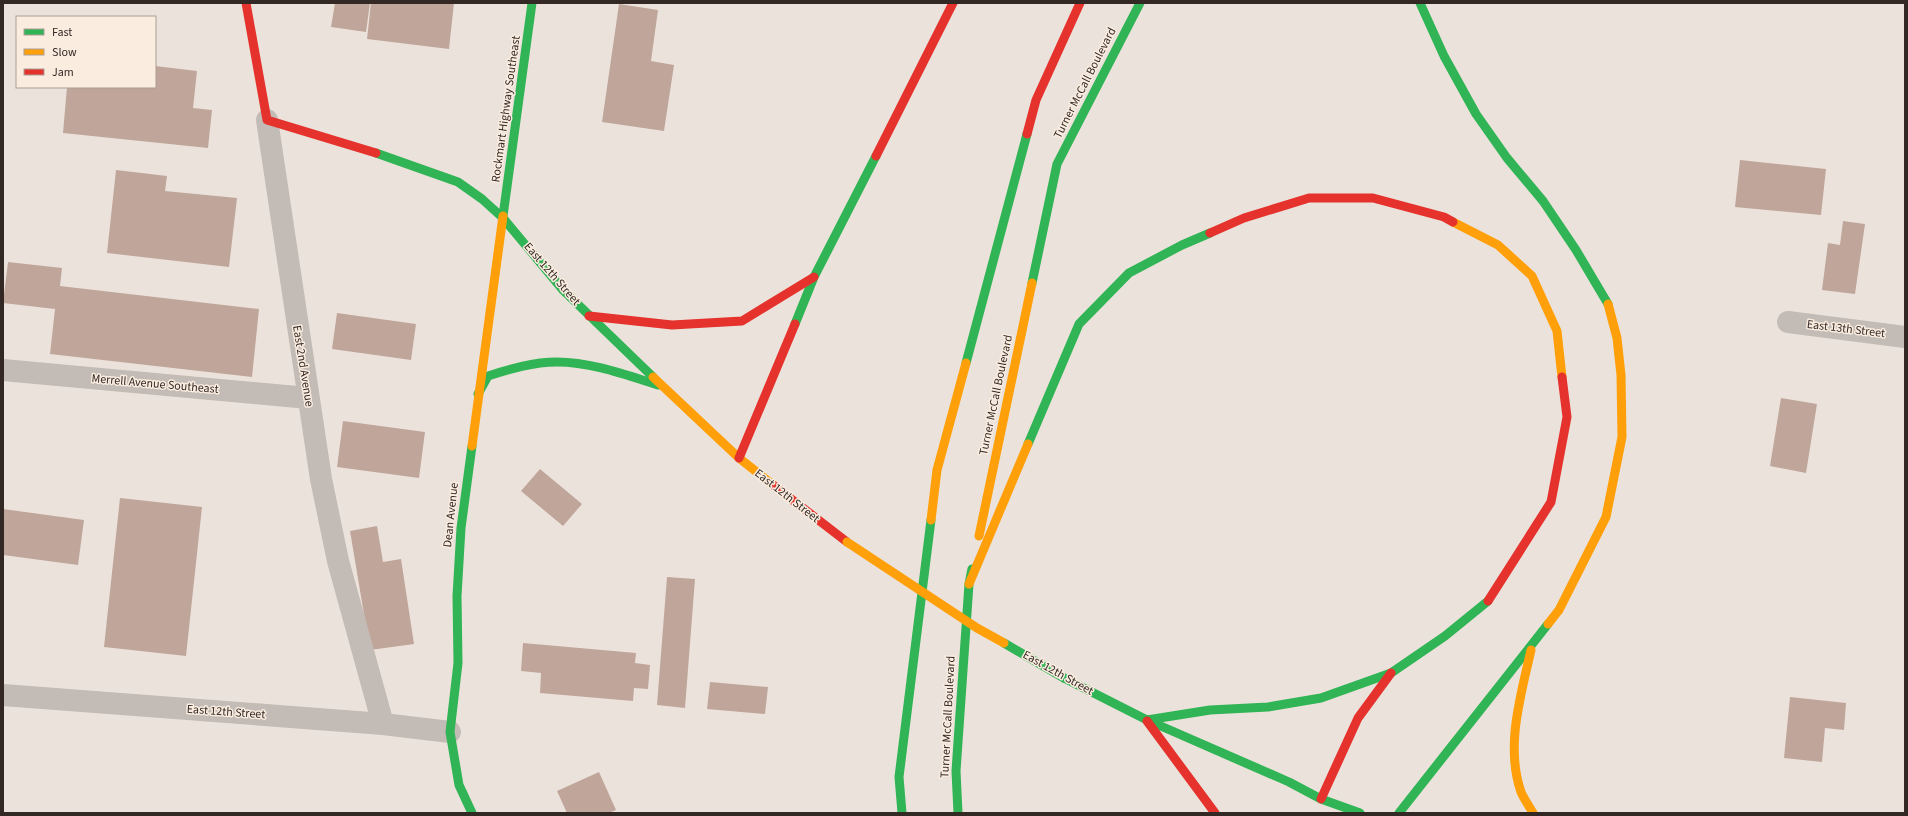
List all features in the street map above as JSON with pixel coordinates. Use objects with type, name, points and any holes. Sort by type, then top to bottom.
[{"type":"main road","name":"East 2nd Avenue","points":[[246,3],[267,120]]},
{"type":"main road","name":"Rockmart Highway Southeast","points":[[503,218],[532,3]]},
{"type":"main road","points":[[739,458],[814,276],[953,3]]},
{"type":"main road","points":[[902,813],[899,777],[938,470],[1036,100],[1080,3]]},
{"type":"main road","name":"Turner McCall Boulevard","points":[[958,813],[956,771],[969,584],[1058,164],[1140,3]]},
{"type":"main road","points":[[1399,813],[1559,610],[1606,517],[1622,437],[1621,375],[1617,338],[1607,301],[1576,250],[1543,201],[1507,158],[1476,114],[1444,56],[1420,3]]},
{"type":"main road","name":"East 12th Street","points":[[267,120],[392,158],[458,182],[482,199],[503,218],[563,290],[661,386],[739,458],[847,542],[977,628],[1064,678],[1147,720],[1289,782],[1321,799],[1360,813]]},
{"type":"main road","points":[[969,584],[1079,324],[1129,273],[1182,245],[1251,216],[1309,198],[1373,198],[1444,217],[1498,245],[1532,276],[1557,331],[1567,417],[1551,502],[1488,600],[1445,636],[1391,673],[1321,698],[1268,707],[1210,710],[1147,720],[1215,813]]},
{"type":"main road","name":"Dean Avenue","points":[[472,813],[460,785],[450,732],[458,663],[457,596],[461,528],[503,218]]},
{"type":"main road","points":[[589,316],[672,325],[742,321],[814,276]]},
{"type":"main road","points":[[478,394],[488,376],[516,367],[558,362],[606,370],[661,386]]},
{"type":"main road","points":[[1532,645],[1515,732],[1516,772],[1522,793],[1533,813]]},
{"type":"main road","points":[[1316,808],[1358,718],[1391,673]]},
{"type":"street","name":"East 2nd Avenue","points":[[267,120],[321,479],[338,561],[382,724]]},
{"type":"street","name":"East 13th Street","points":[[1788,322],[1905,337]]},
{"type":"street","name":"Merrell Avenue Southeast","points":[[3,370],[308,398]]},
{"type":"street","name":"East 12th Street","points":[[3,695],[382,724],[450,732]]},
{"type":"building","points":[[335,3],[370,3],[366,32],[331,27]]},
{"type":"building","points":[[371,3],[454,3],[449,49],[367,39]]},
{"type":"building","points":[[619,4],[658,10],[651,61],[674,65],[664,131],[602,122]]},
{"type":"building","points":[[156,66],[197,71],[193,108],[212,110],[208,148],[63,133],[67,88],[156,88]]},
{"type":"building","points":[[1740,160],[1826,169],[1821,215],[1735,207]]},
{"type":"building","points":[[116,170],[167,176],[165,191],[237,198],[229,267],[107,253]]},
{"type":"building","points":[[1843,221],[1865,224],[1855,294],[1822,290],[1828,243],[1840,245]]},
{"type":"building","points":[[8,262],[62,268],[60,286],[259,309],[252,377],[50,354],[55,309],[3,303]]},
{"type":"building","points":[[337,313],[416,324],[411,360],[332,349]]},
{"type":"building","points":[[1781,398],[1817,404],[1806,473],[1770,466]]},
{"type":"building","points":[[343,421],[425,432],[419,478],[337,467]]},
{"type":"building","points":[[540,469],[582,504],[563,526],[521,491]]},
{"type":"building","points":[[120,498],[202,507],[186,656],[104,647]]},
{"type":"building","points":[[3,509],[84,520],[78,565],[3,555]]},
{"type":"building","points":[[377,526],[383,562],[401,559],[414,644],[370,650],[350,531]]},
{"type":"building","points":[[667,577],[695,579],[685,708],[657,705]]},
{"type":"building","points":[[523,643],[636,653],[635,663],[650,665],[648,689],[634,688],[633,701],[540,693],[541,673],[521,671]]},
{"type":"building","points":[[710,682],[768,687],[765,714],[707,709]]},
{"type":"building","points":[[1790,697],[1846,703],[1844,730],[1825,728],[1822,762],[1784,758]]},
{"type":"building","points":[[599,772],[616,810],[609,813],[567,813],[557,791]]},
{"type":"traffic: fast","points":[[503,216],[532,3]]},
{"type":"traffic: fast","points":[[1032,283],[1057,164],[1140,3]]},
{"type":"traffic: fast","points":[[1420,3],[1444,56],[1476,114],[1507,158],[1543,201],[1576,250],[1608,304]]},
{"type":"traffic: fast","points":[[966,363],[1027,134]]},
{"type":"traffic: fast","points":[[376,153],[458,182],[482,199],[503,218],[563,290],[653,377]]},
{"type":"traffic: fast","points":[[795,324],[814,277],[876,156]]},
{"type":"traffic: fast","points":[[1028,444],[1079,324],[1129,273],[1182,245],[1210,233]]},
{"type":"traffic: fast","points":[[478,394],[488,376],[522,366],[548,362],[583,364],[621,373],[658,385]]},
{"type":"traffic: fast","points":[[472,446],[461,528],[457,596],[458,663],[450,732],[459,785],[472,813]]},
{"type":"traffic: fast","points":[[902,813],[899,777],[931,520]]},
{"type":"traffic: fast","points":[[958,813],[956,771],[969,584],[972,569]]},
{"type":"traffic: fast","points":[[1147,720],[1210,710],[1268,707],[1321,698],[1391,673],[1445,636],[1488,601]]},
{"type":"traffic: fast","points":[[1399,813],[1548,624]]},
{"type":"traffic: fast","points":[[1004,643],[1064,678]]},
{"type":"traffic: fast","points":[[1064,678],[1147,720],[1289,782],[1321,799],[1360,813]]},
{"type":"traffic: slow","points":[[472,446],[503,216]]},
{"type":"traffic: slow","points":[[1453,222],[1498,245],[1532,276],[1557,331],[1562,377]]},
{"type":"traffic: slow","points":[[979,536],[1032,283]]},
{"type":"traffic: slow","points":[[1548,624],[1559,610],[1606,517],[1622,437],[1621,375],[1617,338],[1608,304]]},
{"type":"traffic: slow","points":[[931,520],[937,470],[966,363]]},
{"type":"traffic: slow","points":[[653,377],[739,458],[773,485]]},
{"type":"traffic: slow","points":[[969,584],[1028,444]]},
{"type":"traffic: slow","points":[[847,542],[977,628],[1004,643]]},
{"type":"traffic: slow","points":[[1531,650],[1516,721],[1514,757],[1516,775],[1521,792],[1533,813]]},
{"type":"traffic: jam","points":[[246,3],[267,120],[376,153]]},
{"type":"traffic: jam","points":[[876,156],[953,3]]},
{"type":"traffic: jam","points":[[1027,134],[1036,100],[1080,3]]},
{"type":"traffic: jam","points":[[1210,233],[1244,218],[1309,198],[1373,198],[1444,217],[1453,222]]},
{"type":"traffic: jam","points":[[589,316],[672,325],[742,321],[814,277]]},
{"type":"traffic: jam","points":[[739,458],[795,324]]},
{"type":"traffic: jam","points":[[1488,601],[1551,502],[1567,417],[1562,377]]},
{"type":"traffic: jam","points":[[773,485],[847,542]]},
{"type":"traffic: jam","points":[[1321,799],[1358,718],[1391,673]]},
{"type":"traffic: jam","points":[[1147,721],[1215,813]]}]
